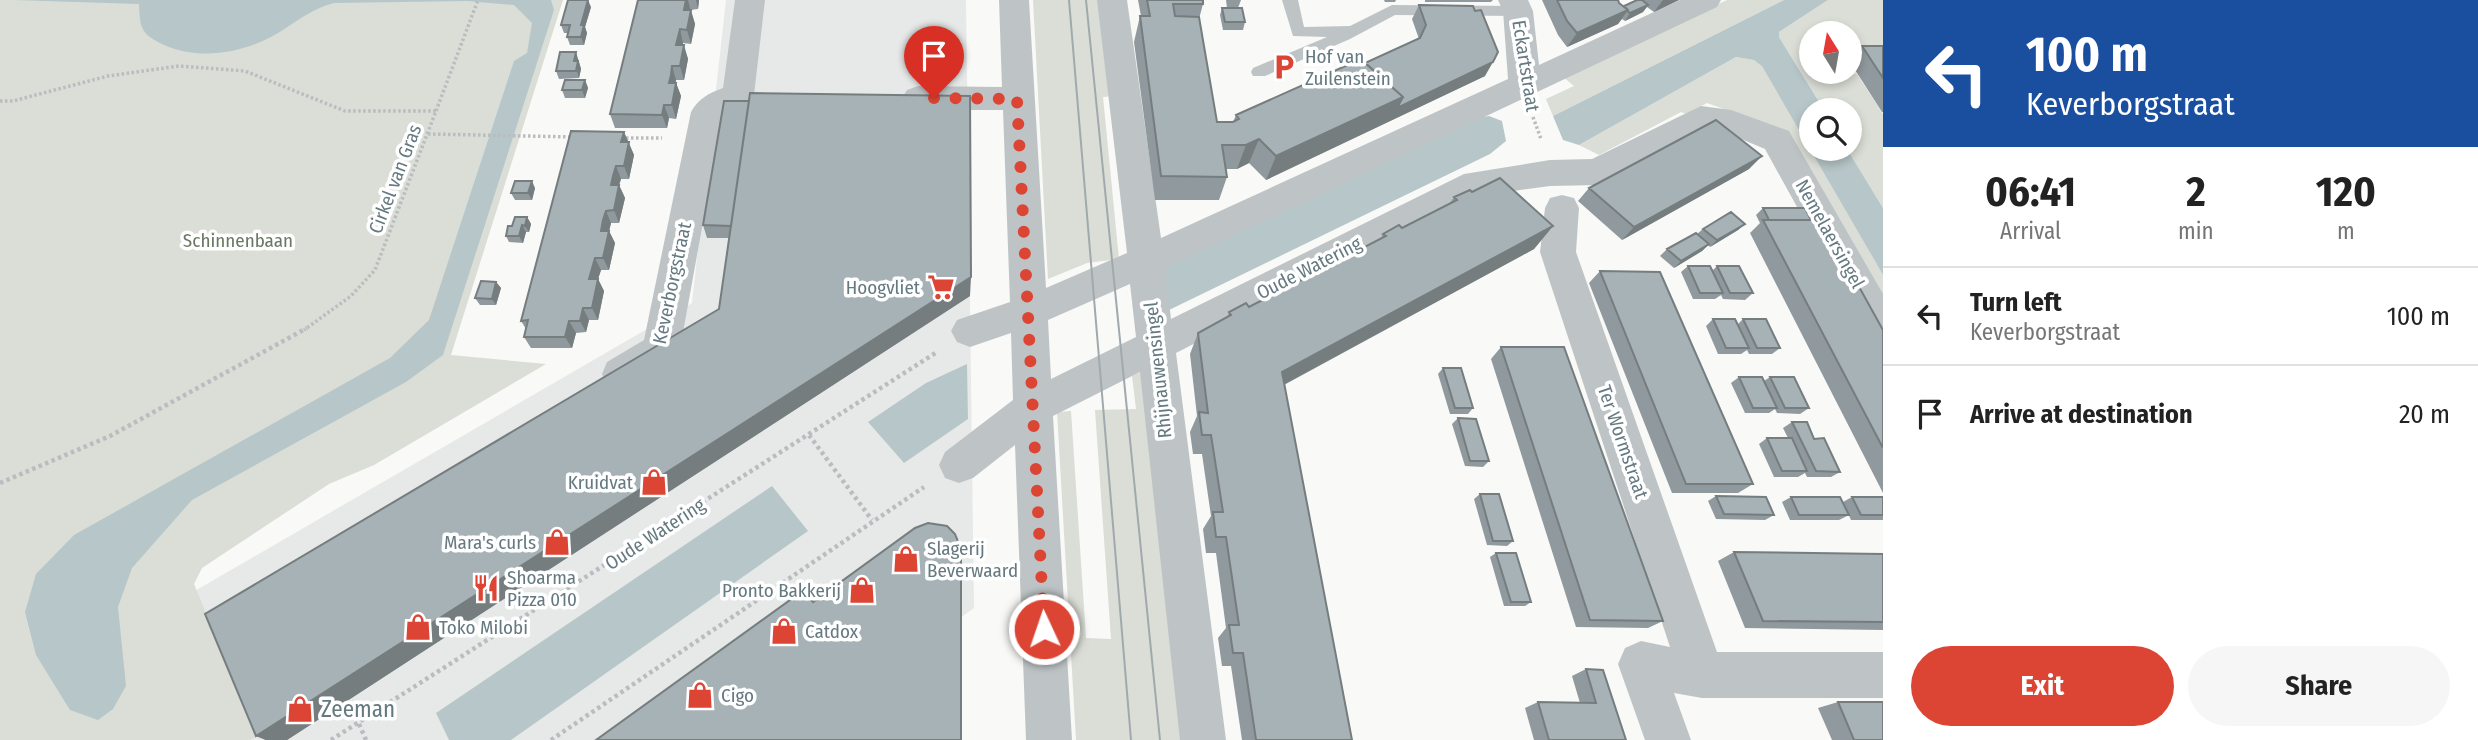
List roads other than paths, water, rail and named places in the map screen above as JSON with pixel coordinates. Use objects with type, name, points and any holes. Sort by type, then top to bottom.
[{"type":"street","name":"Keverborgstraat","points":[[589,393],[661,349],[708,112],[723,100],[752,95],[750,0]]},
{"type":"street","points":[[1014,0],[1049,740]]},
{"type":"street","name":"Rhijnauwensingel","points":[[1112,0],[1148,260],[1154,347],[1203,740]]},
{"type":"street","points":[[970,331],[1030,311],[1148,260],[1706,0]]},
{"type":"street","name":"Eckartstraat","points":[[1515,5],[1525,86]]},
{"type":"street","points":[[892,97],[1017,99]]},
{"type":"street","name":"Oude Watering","points":[[959,465],[1034,407],[1476,183],[1556,190],[1597,172],[1701,117],[1731,122],[1777,140]]},
{"type":"street","name":"Nemelaersingel","points":[[1777,140],[1883,328]]},
{"type":"street","name":"Ter Wormstraat","points":[[1556,190],[1558,252],[1702,675]]},
{"type":"street","points":[[1668,740],[1641,664],[1702,675],[1883,675]]},
{"type":"lane","points":[[1290,0],[1297,32],[1353,32]]},
{"type":"lane","points":[[1373,0],[1375,5],[1392,10],[1515,5]]},
{"type":"lane","points":[[1259,72],[1353,32],[1392,10]]},
{"type":"tram line","points":[[1069,0],[1131,740]]},
{"type":"tram line","points":[[1086,0],[1160,740]]},
{"type":"place","name":"Hof van Zuilenstein","points":[[1284,67]]},
{"type":"place","name":"Hoogvliet","points":[[941,287]]},
{"type":"place","name":"Kruidvat","points":[[654,482]]},
{"type":"place","name":"Mara's curls","points":[[557,542]]},
{"type":"place","name":"Slagerij Beverwaard","points":[[906,559]]},
{"type":"place","name":"Shoarma Pizza 010","points":[[486,588]]},
{"type":"place","name":"Pronto Bakkerij","points":[[862,590]]},
{"type":"place","name":"Toko Milobi","points":[[418,627]]},
{"type":"place","name":"Catdox","points":[[784,631]]},
{"type":"place","name":"Cigo","points":[[700,695]]},
{"type":"place","name":"Zeeman","points":[[300,709]]},
{"type":"park label","name":"Schinnenbaan","points":[[238,240]]}]
